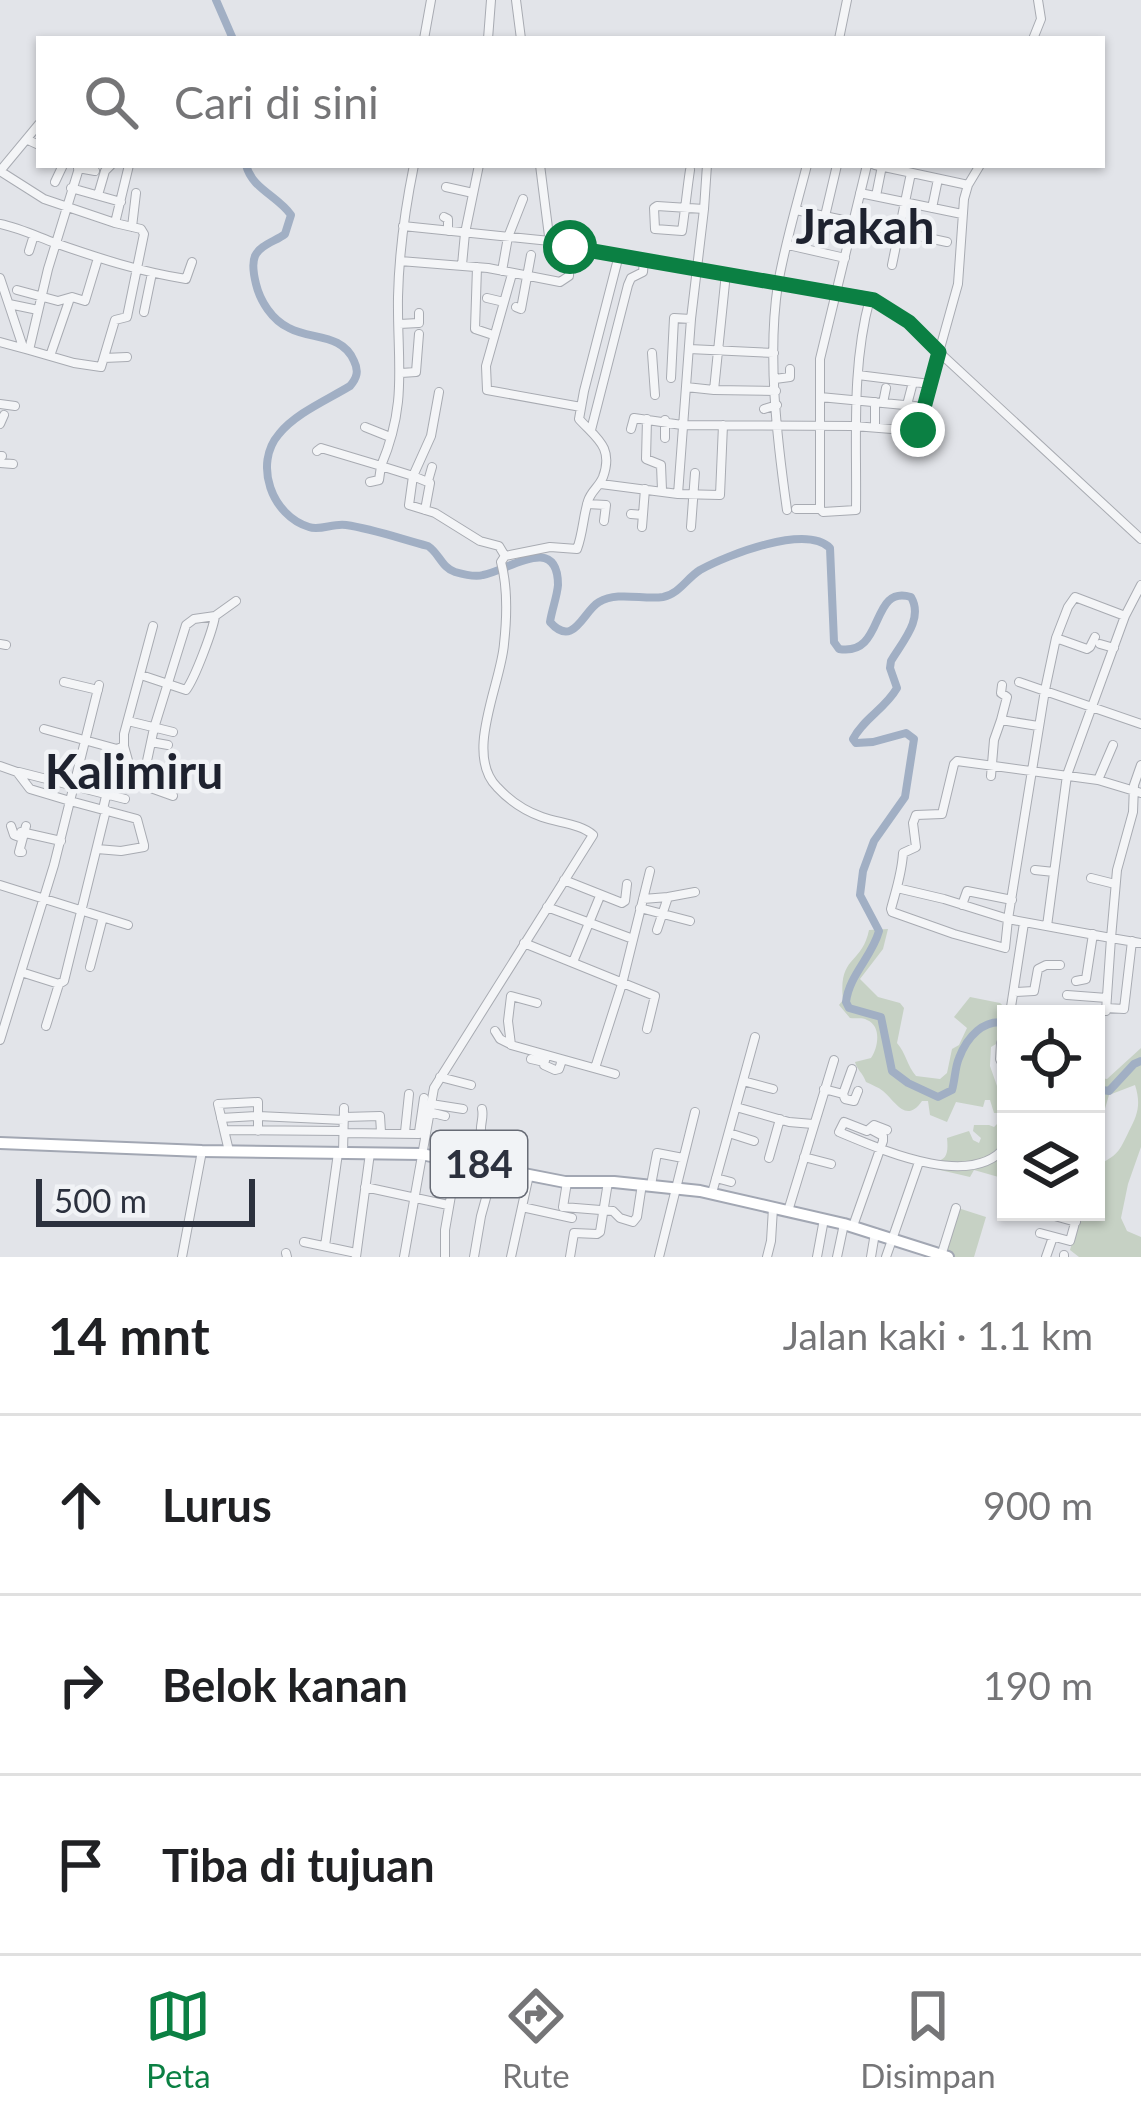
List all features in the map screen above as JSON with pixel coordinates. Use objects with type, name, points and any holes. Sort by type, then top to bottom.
[{"type":"main road","name":"184","points":[[0,1142],[418,1154],[567,1182],[646,1184],[712,1193],[848,1225],[944,1256]]},
{"type":"street","points":[[425,36],[431,0]]},
{"type":"street","points":[[488,36],[491,0]]},
{"type":"street","points":[[516,0],[521,36]]},
{"type":"street","points":[[840,36],[847,0]]},
{"type":"street","points":[[1034,36],[1041,19],[1038,0]]},
{"type":"street","points":[[0,341],[101,367],[115,320],[127,318],[144,232],[44,199],[0,171],[36,128]]},
{"type":"street","points":[[28,140],[36,144]]},
{"type":"street","points":[[56,182],[62,168]]},
{"type":"street","points":[[27,349],[79,168]]},
{"type":"street","points":[[83,168],[95,171]]},
{"type":"street","points":[[98,196],[108,168]]},
{"type":"street","points":[[115,223],[128,168]]},
{"type":"street","points":[[370,482],[379,480],[400,404],[399,261],[413,168]]},
{"type":"street","points":[[462,266],[478,168]]},
{"type":"street","points":[[540,168],[550,241]]},
{"type":"street","points":[[678,494],[707,168]]},
{"type":"street","points":[[806,168],[778,283],[774,353],[778,424],[791,510],[856,510],[854,426],[862,328],[870,298]]},
{"type":"street","points":[[826,216],[836,168]]},
{"type":"street","points":[[820,509],[820,359],[860,193],[874,168]]},
{"type":"street","points":[[875,168],[876,196]]},
{"type":"street","points":[[885,168],[968,185]]},
{"type":"street","points":[[631,429],[633,418],[682,424],[917,431],[958,284],[962,214],[968,185],[978,168]]},
{"type":"street","points":[[690,170],[688,184],[685,207],[682,231],[655,229],[656,206],[685,207],[704,208]]},
{"type":"street","points":[[892,265],[910,173]]},
{"type":"street","points":[[932,208],[938,179]]},
{"type":"street","points":[[688,184],[705,185]]},
{"type":"street","points":[[446,187],[473,193]]},
{"type":"street","points":[[71,188],[121,202]]},
{"type":"street","points":[[132,227],[136,193]]},
{"type":"street","points":[[860,193],[962,214]]},
{"type":"street","points":[[523,200],[508,238],[504,302],[485,371],[487,390],[581,407]]},
{"type":"street","points":[[796,210],[947,242]]},
{"type":"street","points":[[444,217],[448,231]]},
{"type":"street","points":[[0,224],[152,273],[186,279],[192,262]]},
{"type":"street","points":[[403,226],[550,241],[870,298],[921,330],[1141,539]]},
{"type":"street","points":[[28,251],[34,235]]},
{"type":"street","points":[[788,245],[845,258]]},
{"type":"street","points":[[399,261],[566,280],[570,247]]},
{"type":"street","points":[[522,309],[531,255]]},
{"type":"street","points":[[503,560],[550,547],[578,549],[587,504],[591,492],[601,484],[606,463],[601,440],[580,421],[581,407],[619,255]]},
{"type":"street","points":[[16,290],[62,301],[87,300],[98,258]]},
{"type":"street","points":[[591,430],[628,285],[644,270],[644,260]]},
{"type":"street","points":[[477,267],[475,329],[493,335]]},
{"type":"street","points":[[144,312],[152,273]]},
{"type":"street","points":[[714,390],[726,273]]},
{"type":"street","points":[[0,278],[27,349]]},
{"type":"street","points":[[50,356],[70,298]]},
{"type":"street","points":[[488,298],[504,302]]},
{"type":"street","points":[[9,304],[38,310]]},
{"type":"street","points":[[399,324],[419,323],[419,313]]},
{"type":"street","points":[[13,318],[34,322]]},
{"type":"street","points":[[671,378],[674,319],[691,319]]},
{"type":"street","points":[[401,374],[416,373],[419,334]]},
{"type":"street","points":[[689,349],[774,353]]},
{"type":"street","points":[[652,353],[655,395]]},
{"type":"street","points":[[104,358],[127,357]]},
{"type":"street","points":[[776,379],[790,377],[790,369]]},
{"type":"street","points":[[858,375],[930,384]]},
{"type":"street","points":[[655,377],[714,390],[776,391]]},
{"type":"street","points":[[908,405],[913,382]]},
{"type":"street","points":[[875,427],[886,388]]},
{"type":"street","points":[[404,1257],[419,1134],[432,1093],[592,838],[592,832],[538,816],[514,802],[489,778],[483,745],[505,644],[505,575],[499,546],[408,503],[439,392]]},
{"type":"street","points":[[820,397],[925,407]]},
{"type":"street","points":[[0,404],[15,406]]},
{"type":"street","points":[[764,409],[777,405]]},
{"type":"street","points":[[647,419],[646,458],[661,465],[662,490]]},
{"type":"street","points":[[664,438],[665,421]]},
{"type":"street","points":[[601,484],[718,495],[723,424]]},
{"type":"street","points":[[365,428],[390,437]]},
{"type":"street","points":[[317,451],[321,448],[428,482]]},
{"type":"street","points":[[1,458],[13,464]]},
{"type":"street","points":[[425,510],[432,467]]},
{"type":"street","points":[[691,527],[694,473]]},
{"type":"street","points":[[642,527],[645,489]]},
{"type":"street","points":[[587,504],[606,505],[604,521]]},
{"type":"street","points":[[631,514],[643,515]]},
{"type":"street","points":[[1047,926],[1067,775],[1125,616],[1141,585]]},
{"type":"street","points":[[1125,616],[1072,597],[1056,638],[1030,771],[1003,949],[892,912],[903,853],[916,847],[915,817],[941,814],[955,762],[992,771],[1030,771],[1098,780],[1137,792]]},
{"type":"street","points":[[139,783],[187,623],[214,616],[236,601]]},
{"type":"street","points":[[141,675],[181,690],[189,688],[213,632],[214,616]]},
{"type":"street","points":[[46,1026],[83,910],[106,794],[153,626]]},
{"type":"street","points":[[1056,638],[1089,649],[1098,640],[1114,648]]},
{"type":"street","points":[[0,1040],[61,841],[98,687],[64,682]]},
{"type":"street","points":[[1019,682],[1141,724]]},
{"type":"street","points":[[992,771],[994,740],[1007,698],[1001,693],[1002,685]]},
{"type":"street","points":[[1001,720],[1038,726]]},
{"type":"street","points":[[128,721],[173,732]]},
{"type":"street","points":[[44,729],[147,754]]},
{"type":"street","points":[[151,742],[168,745]]},
{"type":"street","points":[[1098,780],[1114,746]]},
{"type":"street","points":[[122,749],[134,782],[173,796]]},
{"type":"street","points":[[1106,1006],[1115,884],[1136,819],[1141,765]]},
{"type":"street","points":[[0,766],[125,799]]},
{"type":"street","points":[[17,772],[27,788]]},
{"type":"street","points":[[11,786],[137,820],[145,845],[121,851],[97,849]]},
{"type":"street","points":[[11,826],[14,835],[23,832],[61,841]]},
{"type":"street","points":[[22,852],[23,832]]},
{"type":"street","points":[[1035,869],[1054,872]]},
{"type":"street","points":[[596,1068],[650,871]]},
{"type":"street","points":[[1005,871],[1017,873]]},
{"type":"street","points":[[1091,878],[1115,884]]},
{"type":"street","points":[[564,880],[624,903],[627,884]]},
{"type":"street","points":[[0,885],[128,926]]},
{"type":"street","points":[[897,888],[1024,923],[1136,942],[1124,1009],[1066,995]]},
{"type":"street","points":[[962,905],[967,891],[1012,900]]},
{"type":"street","points":[[642,904],[695,892]]},
{"type":"street","points":[[574,962],[600,896]]},
{"type":"street","points":[[657,930],[668,898]]},
{"type":"street","points":[[642,904],[690,921]]},
{"type":"street","points":[[547,907],[633,939]]},
{"type":"street","points":[[90,967],[103,917]]},
{"type":"street","points":[[1011,1005],[1024,923]]},
{"type":"street","points":[[1076,981],[1086,979],[1093,934]]},
{"type":"street","points":[[524,943],[656,997],[647,1029]]},
{"type":"street","points":[[1014,992],[1034,992],[1038,969],[1060,965]]},
{"type":"street","points":[[21,972],[59,984]]},
{"type":"street","points":[[494,990],[537,1003]]},
{"type":"street","points":[[509,1043],[511,996]]},
{"type":"street","points":[[495,1031],[500,1039],[545,1059]]},
{"type":"street","points":[[712,1193],[755,1037]]},
{"type":"street","points":[[531,1059],[562,1060],[615,1074]]},
{"type":"street","points":[[788,1211],[834,1060]]},
{"type":"street","points":[[852,1070],[845,1099],[854,1101],[858,1091]]},
{"type":"street","points":[[440,1077],[471,1085]]},
{"type":"street","points":[[742,1081],[773,1089]]},
{"type":"street","points":[[824,1089],[843,1094]]},
{"type":"street","points":[[397,1153],[409,1094]]},
{"type":"street","points":[[229,1151],[218,1104],[258,1102],[249,1151]]},
{"type":"street","points":[[428,1105],[464,1109]]},
{"type":"street","points":[[428,1105],[445,1116]]},
{"type":"street","points":[[418,1154],[428,1105]]},
{"type":"street","points":[[736,1107],[812,1124]]},
{"type":"street","points":[[474,1257],[488,1166],[480,1131],[482,1109]]},
{"type":"street","points":[[659,1257],[695,1112]]},
{"type":"street","points":[[221,1118],[283,1117],[419,1134]]},
{"type":"street","points":[[282,1152],[283,1117]]},
{"type":"street","points":[[224,1130],[327,1131],[343,1122],[381,1117],[364,1187],[356,1255],[304,1242]]},
{"type":"street","points":[[769,1157],[780,1119]]},
{"type":"street","points":[[325,1246],[343,1122]]},
{"type":"street","points":[[837,1257],[848,1225],[881,1149],[887,1130],[867,1131],[844,1122],[839,1132],[881,1149],[919,1162],[950,1165],[997,1156]]},
{"type":"street","points":[[327,1131],[336,1153]]},
{"type":"street","points":[[729,1132],[754,1141]]},
{"type":"street","points":[[182,1257],[202,1151]]},
{"type":"street","points":[[567,1182],[563,1208],[613,1211],[635,1222],[657,1153],[682,1158]]},
{"type":"street","points":[[803,1157],[831,1164]]},
{"type":"street","points":[[445,1257],[448,1205],[458,1160]]},
{"type":"street","points":[[886,1257],[919,1162]]},
{"type":"street","points":[[511,1257],[529,1175]]},
{"type":"street","points":[[716,1178],[731,1183]]},
{"type":"street","points":[[570,1257],[573,1234],[598,1234],[608,1182]]},
{"type":"street","points":[[364,1187],[448,1205]]},
{"type":"street","points":[[522,1207],[572,1218]]},
{"type":"street","points":[[767,1257],[772,1208]]},
{"type":"street","points":[[944,1256],[956,1208]]},
{"type":"street","points":[[817,1257],[824,1219]]},
{"type":"street","points":[[1040,1233],[1071,1240],[1076,1221]]},
{"type":"street","points":[[871,1257],[875,1233]]},
{"type":"street","points":[[1046,1257],[1053,1237]]},
{"type":"green space","points":[[888,929],[883,949],[860,979],[878,997],[904,1008],[897,1043],[916,1076],[940,1079],[947,1073],[952,1049],[967,1028],[954,1017],[970,997],[1002,1005],[997,1005],[997,1044],[991,1047],[990,1066],[997,1086],[997,1113],[990,1100],[983,1107],[956,1102],[947,1122],[930,1115],[928,1101],[906,1111],[866,1082],[855,1062],[871,1058],[877,1032],[872,1023],[850,1018],[839,1005],[847,967],[869,930]]},
{"type":"green space","points":[[1141,1048],[1141,1147],[1121,1218],[1127,1231],[1141,1237],[1141,1257],[1079,1257],[1070,1250],[1078,1221],[1105,1221],[1105,1161],[1120,1148],[1138,1109],[1135,1085],[1109,1095],[1105,1109],[1107,1079]]},
{"type":"green space","points":[[997,1124],[997,1177],[974,1170],[970,1177],[923,1166],[925,1159],[944,1158],[947,1138],[969,1131],[979,1143],[974,1125]]},
{"type":"green space","points":[[958,1208],[986,1217],[974,1257],[943,1253]]},
{"type":"waterway","points":[[216,0],[232,36]]},
{"type":"waterway","points":[[247,168],[291,215],[285,234],[254,259],[255,281],[264,303],[289,328],[342,346],[356,368],[350,386],[294,420],[271,446],[270,488],[296,521],[313,528],[356,527],[428,546],[451,570],[469,575],[541,557],[556,569],[558,585],[550,622],[566,632],[606,599],[669,595],[712,564],[785,540],[819,541],[830,548],[834,642],[839,649],[854,649],[864,642],[889,601],[911,597],[913,622],[891,661],[897,688],[853,739],[873,742],[906,733],[914,739],[905,797],[874,841],[863,871],[860,895],[879,931],[846,1002],[849,1008],[881,1017],[892,1071],[938,1097],[952,1090],[962,1050],[972,1036],[997,1022]]},
{"type":"waterway","points":[[1105,1090],[1141,1061]]},
{"type":"district","name":"Jrakah","points":[[865,227]]},
{"type":"district","name":"Kalimiru","points":[[134,772]]},
{"type":"route","points":[[570,247],[874,300],[909,322],[939,352],[918,430]]}]
